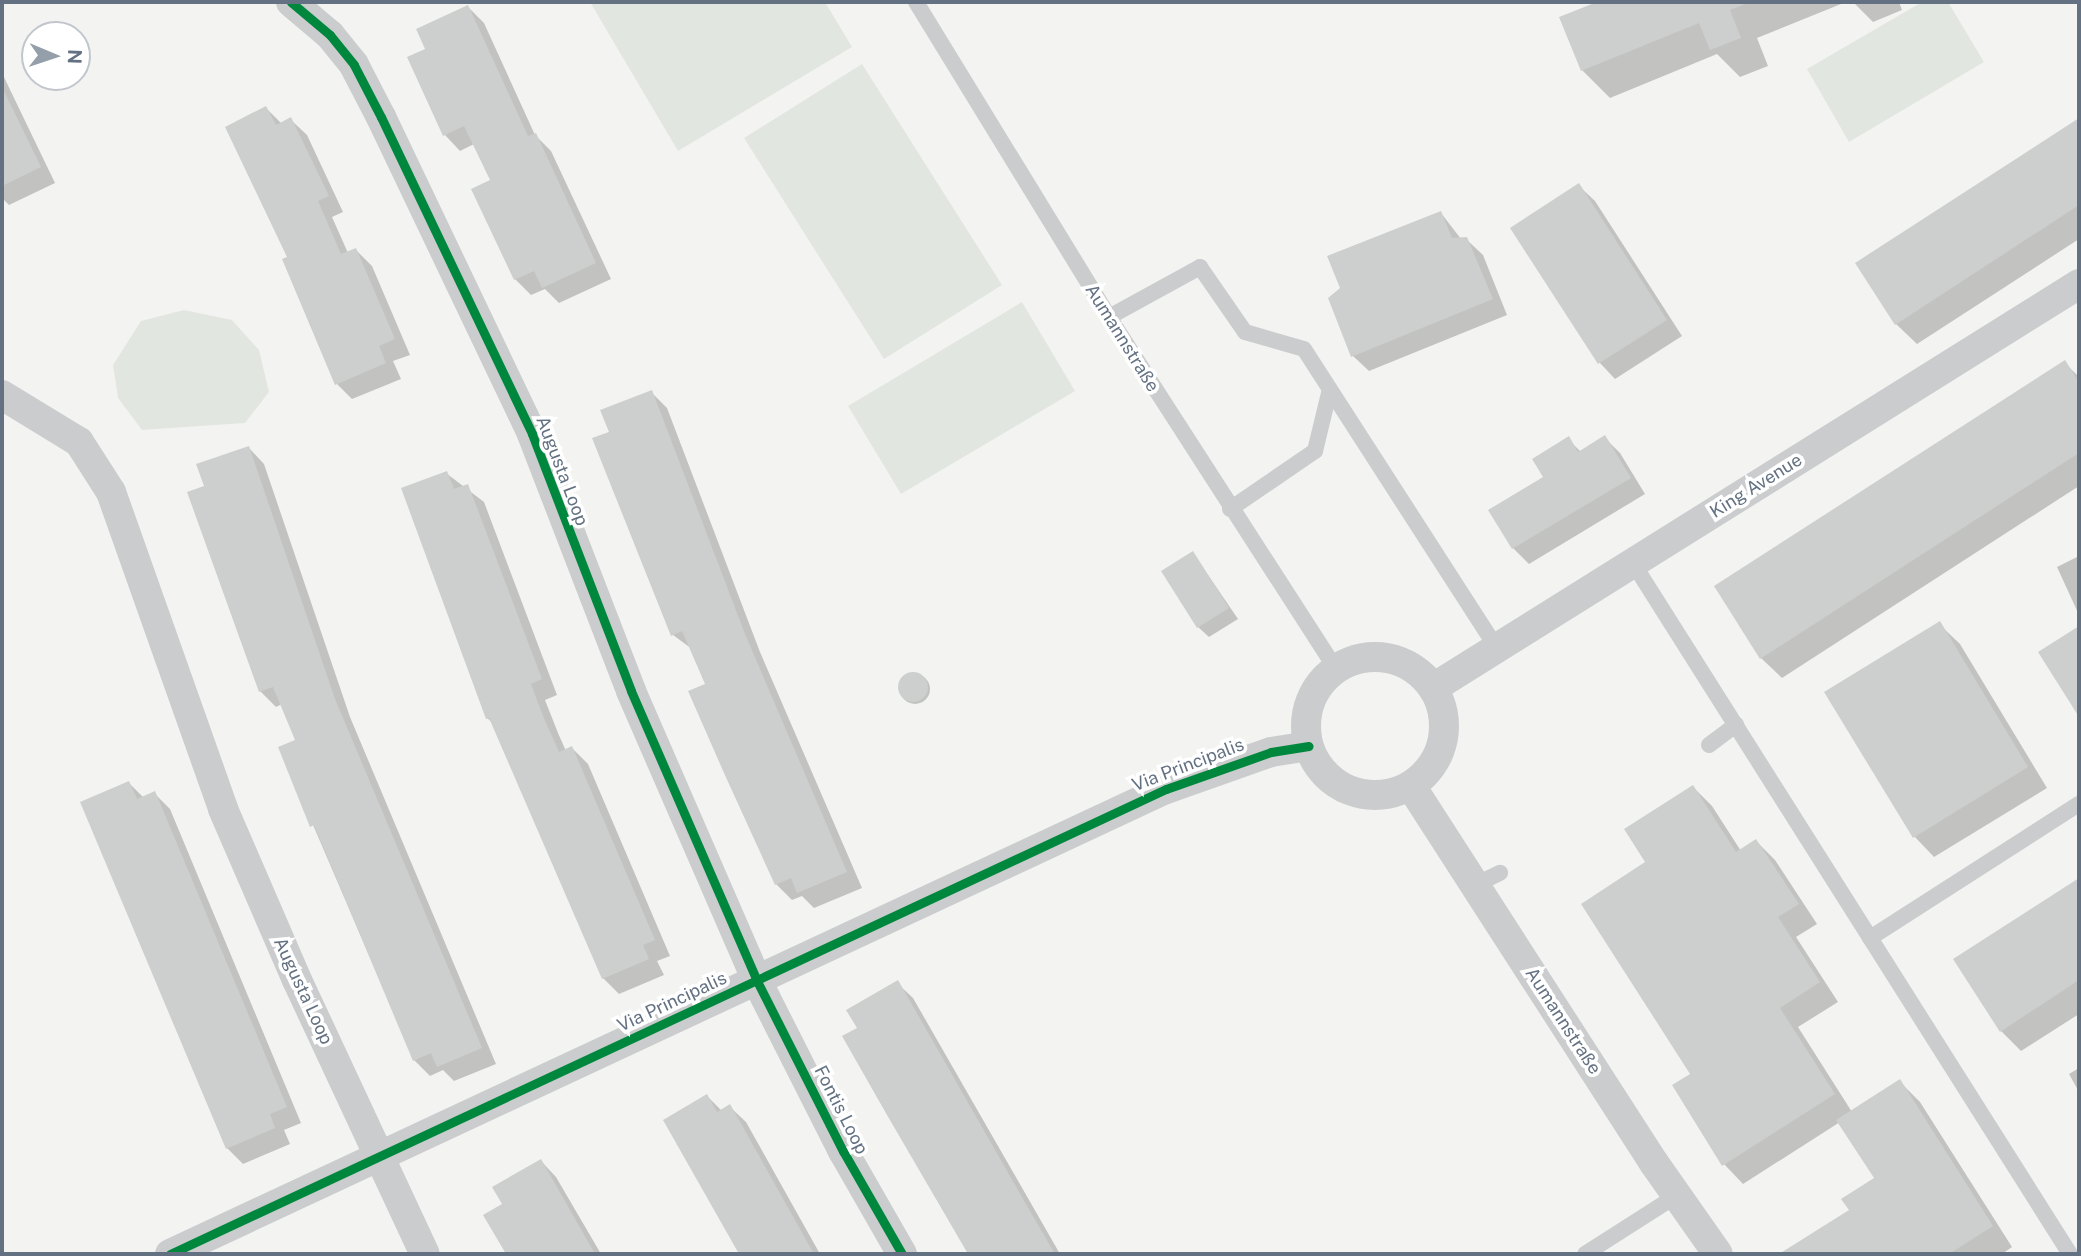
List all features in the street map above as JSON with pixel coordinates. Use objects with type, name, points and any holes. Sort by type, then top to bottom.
[{"type":"street","name":"Augusta Loop","points":[[292,2],[330,35],[354,65],[506,378],[631,691],[756,979]]},
{"type":"street","name":"King Avenue","points":[[1433,688],[2079,284]]},
{"type":"street","name":"Augusta Loop","points":[[2,395],[79,442],[111,492],[223,808],[379,1156]]},
{"type":"street","points":[[1378,657],[1399,661],[1418,672],[1433,688],[1442,709],[1444,731],[1428,772],[1411,786],[1370,795],[1350,791],[1332,780],[1309,746],[1306,724],[1311,703],[1320,684],[1336,669],[1378,657]]},
{"type":"street","name":"Via Principalis","points":[[170,1254],[1166,789],[1259,755],[1309,746]]},
{"type":"street","name":"Aumannstraße","points":[[1411,786],[1488,879],[1654,1163],[1679,1194],[1718,1254]]},
{"type":"street","name":"Fontis Loop","points":[[756,979],[843,1151],[902,1254]]},
{"type":"street","points":[[379,1156],[425,1254]]},
{"type":"lane","name":"Aumannstraße","points":[[916,2],[1109,317],[1230,509],[1336,669]]},
{"type":"lane","points":[[1109,317],[1200,267],[1245,332],[1304,349],[1329,393],[1497,648]]},
{"type":"lane","points":[[1230,509],[1315,451],[1329,393]]},
{"type":"lane","points":[[1633,563],[2070,1254]]},
{"type":"lane","points":[[1709,745],[1736,725]]},
{"type":"lane","points":[[1870,937],[2079,804]]},
{"type":"lane","points":[[1585,1254],[1679,1194]]},
{"type":"shaded area","points":[[590,2],[825,2],[852,47],[678,151]]},
{"type":"shaded area","points":[[1922,2],[1948,2],[1984,62],[1849,142],[1807,69]]},
{"type":"shaded area","points":[[862,64],[1002,285],[884,359],[744,138]]},
{"type":"shaded area","points":[[1022,302],[1075,391],[901,494],[848,406]]},
{"type":"shaded area","points":[[184,310],[232,320],[259,350],[269,392],[245,423],[142,430],[118,398],[113,365],[141,321]]},
{"type":"building","points":[[1597,2],[1748,3],[1730,10],[1741,38],[1710,50],[1699,23],[1581,71],[1559,17]]},
{"type":"building","points":[[468,5],[528,136],[536,133],[596,263],[542,288],[534,271],[514,280],[471,189],[490,180],[464,126],[443,136],[407,57],[425,49],[416,29]]},
{"type":"building","points":[[2,87],[41,167],[2,186]]},
{"type":"building","points":[[266,106],[276,125],[291,117],[329,196],[318,201],[341,254],[356,248],[395,339],[379,346],[386,363],[335,385],[282,259],[287,257],[225,127]]},
{"type":"building","points":[[2079,118],[2079,205],[1895,325],[1855,263]]},
{"type":"building","points":[[1579,183],[1667,320],[1598,364],[1510,228]]},
{"type":"building","points":[[1441,211],[1452,238],[1467,237],[1493,299],[1351,357],[1328,298],[1340,288],[1327,256]]},
{"type":"building","points":[[2065,360],[2079,382],[2079,453],[1760,659],[1714,586]]},
{"type":"building","points":[[652,390],[745,634],[847,872],[797,893],[791,878],[775,885],[724,773],[688,691],[705,684],[682,631],[671,636],[592,438],[609,432],[600,410]]},
{"type":"building","points":[[1605,435],[1631,478],[1512,549],[1488,510],[1543,477],[1532,459],[1569,436],[1578,452]]},
{"type":"building","points":[[249,446],[335,699],[482,1048],[437,1067],[431,1053],[413,1061],[314,825],[310,827],[278,747],[295,740],[273,687],[259,692],[187,492],[204,486],[196,464]]},
{"type":"building","points":[[447,471],[454,489],[468,484],[542,679],[531,684],[543,716],[559,752],[572,746],[655,940],[643,945],[649,959],[602,979],[489,718],[486,719],[401,488]]},
{"type":"building","points":[[1193,551],[1229,608],[1197,628],[1161,571]]},
{"type":"building","points":[[1940,621],[2028,767],[1913,838],[1824,692]]},
{"type":"building","points":[[2079,626],[2079,717],[2038,652]]},
{"type":"building","points":[[913,672],[924,676],[928,687],[924,698],[913,702],[902,698],[898,687],[902,676]]},
{"type":"building","points":[[129,781],[137,799],[155,791],[287,1107],[270,1114],[275,1128],[226,1149],[80,802]]},
{"type":"building","points":[[1693,785],[1736,852],[1756,839],[1799,904],[1778,917],[1820,982],[1780,1008],[1835,1094],[1722,1166],[1672,1085],[1690,1074],[1581,904],[1645,862],[1624,829]]},
{"type":"building","points":[[2079,878],[2079,980],[2000,1032],[1953,959]]},
{"type":"building","points":[[898,980],[1055,1254],[968,1254],[887,1115],[842,1036],[857,1028],[846,1010]]},
{"type":"building","points":[[1900,1079],[1993,1226],[1949,1254],[1779,1254],[1849,1210],[1841,1199],[1874,1178],[1836,1120]]},
{"type":"building","points":[[707,1094],[717,1112],[730,1104],[814,1254],[739,1254],[663,1120]]},
{"type":"building","points":[[541,1159],[595,1254],[506,1254],[483,1215],[502,1204],[492,1187]]},
{"type":"cycle path","points":[[291,2],[330,35],[354,65],[381,117],[532,434],[631,691],[756,979],[843,1151],[902,1254]]},
{"type":"cycle path","points":[[170,1254],[1166,789],[1271,752],[1309,746]]}]
